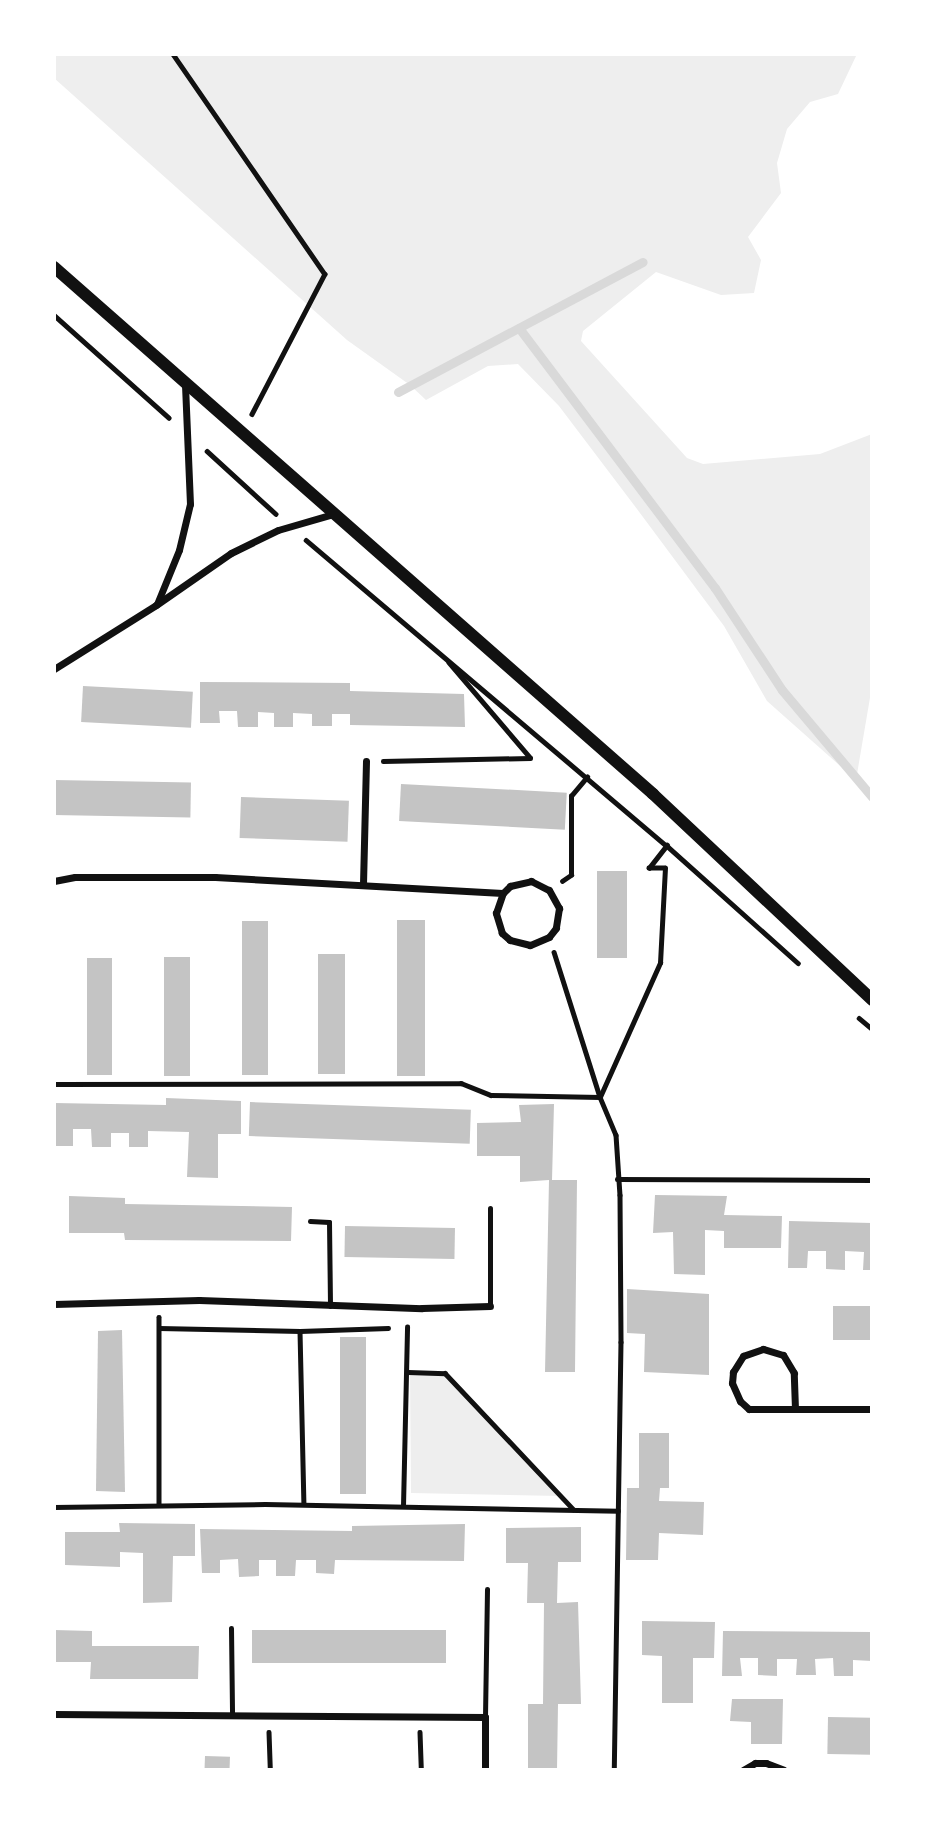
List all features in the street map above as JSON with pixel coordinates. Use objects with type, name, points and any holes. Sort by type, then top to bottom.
[{"type":"street","points":[[54,267],[684,823],[872,1000]]},
{"type":"street","points":[[156,605],[179,550],[190,504],[185,381]]},
{"type":"street","points":[[54,669],[156,605],[231,553],[290,526],[333,514]]},
{"type":"street","points":[[363,884],[366,761]]},
{"type":"street","points":[[54,881],[75,877],[215,877],[503,893]]},
{"type":"street","points":[[520,881],[541,884],[550,890],[559,908],[559,918],[550,937],[530,945],[520,944],[502,933],[496,913],[503,893],[520,881]]},
{"type":"street","points":[[54,1304],[159,1301],[330,1306],[490,1306]]},
{"type":"street","points":[[795,1409],[794,1373],[783,1355],[763,1349],[744,1356],[733,1373],[732,1383],[734,1392],[749,1409],[795,1409],[872,1409]]},
{"type":"street","points":[[54,1714],[485,1717],[485,1770]]},
{"type":"street","points":[[743,1770],[755,1763],[766,1763],[784,1770]]},
{"type":"lane","points":[[490,1208],[490,1306]]},
{"type":"lane","points":[[310,1221],[329,1222],[330,1306]]},
{"type":"lane","points":[[485,1717],[487,1589]]},
{"type":"lane","points":[[231,1628],[232,1714]]},
{"type":"path","points":[[173,54],[325,274],[242,433]]},
{"type":"path","points":[[290,526],[666,845],[800,965]]},
{"type":"path","points":[[366,761],[530,758],[440,652]]},
{"type":"path","points":[[550,890],[571,875],[571,796],[587,777]]},
{"type":"path","points":[[600,1097],[660,963],[665,868],[649,868],[684,823]]},
{"type":"path","points":[[550,937],[600,1097],[616,1135],[621,1329],[614,1770]]},
{"type":"path","points":[[851,1011],[872,1029]]},
{"type":"path","points":[[54,1084],[461,1083],[491,1095],[600,1097]]},
{"type":"path","points":[[617,1179],[872,1180]]},
{"type":"path","points":[[159,1301],[159,1505]]},
{"type":"path","points":[[159,1328],[300,1331],[409,1327],[403,1506]]},
{"type":"path","points":[[300,1331],[304,1504]]},
{"type":"path","points":[[408,1372],[445,1373],[574,1509]]},
{"type":"path","points":[[54,1507],[304,1504],[618,1511]]},
{"type":"path","points":[[268,1715],[270,1770]]},
{"type":"path","points":[[420,1717],[421,1770]]},
{"type":"shaded area","points":[[54,54],[857,54],[838,94],[810,102],[787,129],[777,163],[781,193],[748,237],[761,260],[754,293],[721,295],[656,272],[583,331],[581,341],[687,458],[703,464],[820,454],[872,434],[872,686],[856,780],[767,701],[724,626],[559,406],[518,364],[488,366],[426,400],[410,385],[347,340],[54,78]]},
{"type":"shaded area","points":[[410,1373],[445,1373],[561,1496],[411,1493]]},
{"type":"building","points":[[200,682],[350,683],[350,691],[464,694],[465,727],[350,725],[350,714],[332,714],[332,726],[312,726],[312,714],[293,713],[293,727],[274,727],[274,713],[258,712],[258,727],[238,727],[237,711],[219,711],[220,723],[200,723]]},
{"type":"building","points":[[83,686],[193,692],[191,728],[81,722]]},
{"type":"building","points":[[54,780],[191,782],[190,817],[54,815]]},
{"type":"building","points":[[401,784],[567,793],[565,830],[399,821]]},
{"type":"building","points":[[241,797],[349,801],[348,842],[240,838]]},
{"type":"building","points":[[597,871],[627,871],[627,958],[597,958]]},
{"type":"building","points":[[397,920],[425,920],[425,1076],[397,1076]]},
{"type":"building","points":[[242,921],[268,921],[268,1075],[242,1075]]},
{"type":"building","points":[[318,954],[345,954],[345,1074],[318,1074]]},
{"type":"building","points":[[164,957],[190,957],[190,1076],[164,1076]]},
{"type":"building","points":[[87,958],[112,958],[112,1075],[87,1075]]},
{"type":"building","points":[[166,1098],[241,1101],[241,1134],[218,1134],[218,1178],[187,1177],[189,1132],[148,1131],[148,1147],[129,1147],[129,1133],[111,1133],[111,1147],[92,1147],[91,1129],[73,1129],[73,1146],[54,1146],[54,1103],[166,1105]]},
{"type":"building","points":[[250,1102],[471,1110],[470,1144],[249,1136]]},
{"type":"building","points":[[554,1104],[552,1180],[577,1180],[575,1372],[545,1372],[549,1180],[520,1182],[520,1156],[477,1156],[477,1123],[521,1122],[519,1105]]},
{"type":"building","points":[[655,1195],[727,1196],[724,1215],[782,1216],[781,1248],[724,1248],[724,1231],[705,1230],[705,1275],[674,1274],[673,1232],[653,1233]]},
{"type":"building","points":[[69,1196],[125,1198],[125,1204],[292,1207],[291,1241],[125,1240],[124,1233],[69,1233]]},
{"type":"building","points":[[789,1221],[872,1223],[872,1270],[863,1270],[864,1252],[845,1251],[845,1270],[826,1269],[826,1251],[808,1251],[807,1268],[788,1268]]},
{"type":"building","points":[[345,1226],[455,1228],[454,1259],[344,1257]]},
{"type":"building","points":[[627,1289],[709,1294],[709,1375],[644,1372],[645,1334],[627,1333]]},
{"type":"building","points":[[833,1306],[872,1306],[872,1340],[833,1340]]},
{"type":"building","points":[[122,1330],[125,1492],[96,1491],[98,1331]]},
{"type":"building","points":[[340,1337],[366,1337],[366,1494],[340,1494]]},
{"type":"building","points":[[639,1433],[669,1433],[669,1488],[660,1488],[659,1501],[704,1502],[703,1535],[659,1533],[658,1560],[626,1560],[627,1488],[639,1488]]},
{"type":"building","points":[[119,1523],[195,1524],[195,1556],[173,1556],[172,1602],[143,1603],[143,1553],[120,1552],[120,1567],[65,1565],[65,1532],[120,1532]]},
{"type":"building","points":[[465,1524],[464,1561],[335,1560],[334,1574],[316,1573],[316,1560],[296,1560],[295,1576],[276,1576],[276,1560],[259,1560],[259,1576],[239,1577],[238,1559],[220,1560],[220,1573],[202,1573],[200,1529],[352,1531],[352,1526]]},
{"type":"building","points":[[581,1527],[581,1562],[558,1562],[557,1603],[578,1602],[581,1704],[558,1704],[557,1770],[528,1770],[528,1704],[543,1704],[544,1603],[527,1603],[528,1563],[506,1563],[506,1528]]},
{"type":"building","points":[[642,1621],[715,1622],[714,1658],[693,1658],[693,1703],[662,1703],[662,1656],[642,1655]]},
{"type":"building","points":[[54,1630],[92,1631],[92,1646],[199,1646],[198,1679],[90,1679],[91,1662],[54,1662]]},
{"type":"building","points":[[252,1630],[446,1630],[446,1663],[252,1663]]},
{"type":"building","points":[[723,1631],[872,1632],[872,1661],[853,1660],[853,1676],[834,1676],[833,1658],[815,1659],[816,1675],[796,1675],[797,1659],[777,1659],[777,1676],[758,1675],[758,1658],[740,1658],[742,1676],[722,1676]]},
{"type":"building","points":[[732,1699],[783,1699],[782,1744],[751,1744],[751,1722],[730,1721]]},
{"type":"building","points":[[828,1717],[872,1718],[871,1755],[827,1754]]},
{"type":"building","points":[[205,1756],[230,1757],[230,1770],[205,1770]]},
{"type":"waterway","points":[[398,392],[643,262]]},
{"type":"waterway","points":[[519,328],[715,588],[782,690],[872,797]]}]
